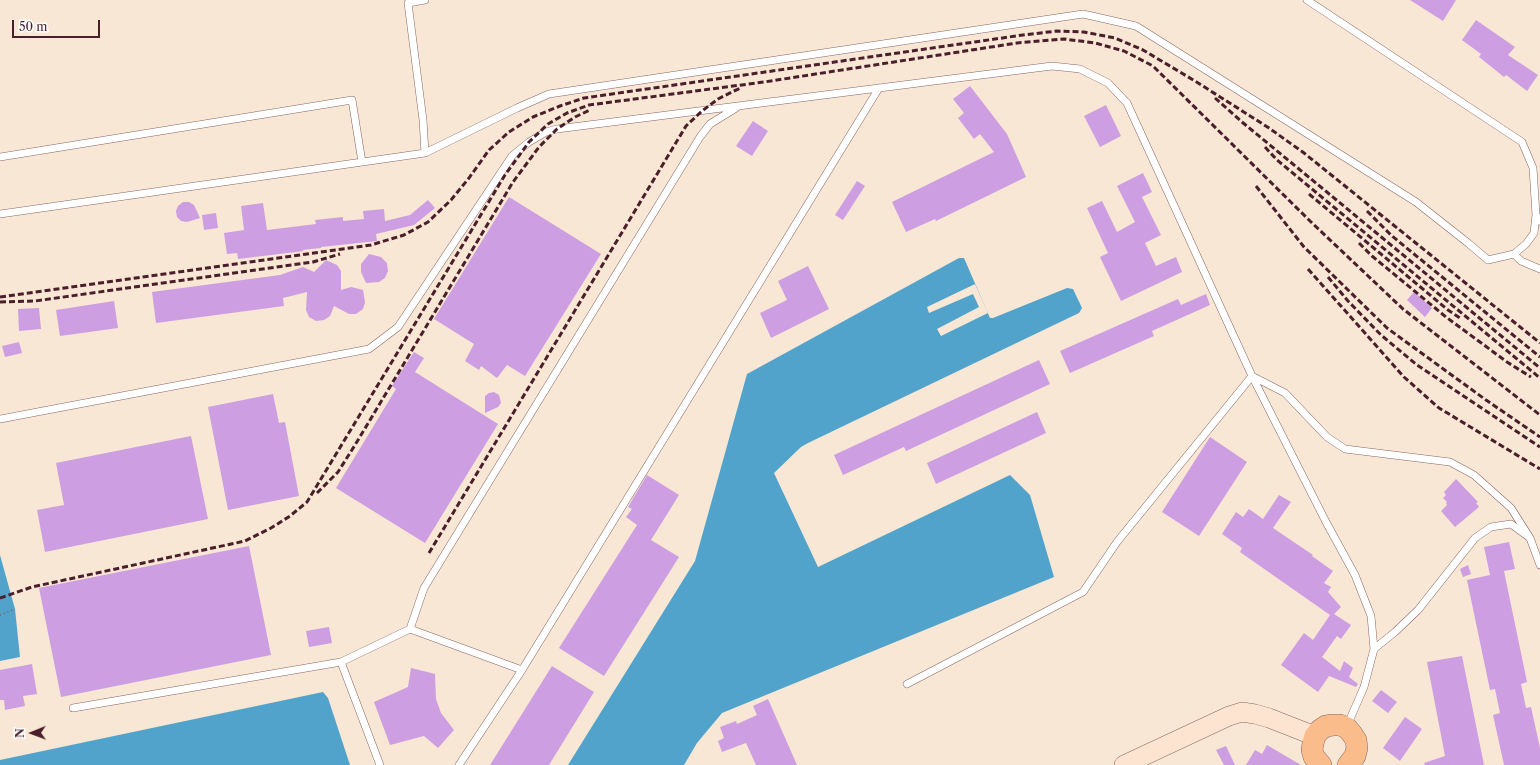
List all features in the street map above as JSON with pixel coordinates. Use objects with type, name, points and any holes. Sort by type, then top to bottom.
[{"type":"main road","points":[[1124,765],[1229,716],[1242,712],[1269,718],[1316,736]]},
{"type":"main road","points":[[1321,765],[1314,757],[1312,750],[1313,743],[1320,730],[1326,726],[1333,725],[1347,728],[1356,740],[1357,748],[1352,764]]},
{"type":"lane","points":[[425,0],[408,3],[425,153]]},
{"type":"lane","points":[[0,214],[425,153],[516,108],[549,94],[1083,14],[1136,26],[1416,202],[1488,260],[1514,254],[1526,244],[1534,233],[1538,218],[1533,168],[1522,142],[1307,0]]},
{"type":"lane","points":[[0,419],[369,349],[398,327],[512,156],[529,142],[546,132],[557,129],[1052,66],[1080,69],[1108,83],[1127,103],[1252,376],[1326,522],[1355,575],[1370,616],[1374,649],[1364,687],[1347,728]]},
{"type":"lane","points":[[459,765],[522,670],[879,88]]},
{"type":"lane","points":[[0,157],[352,100],[362,162]]},
{"type":"lane","points":[[73,708],[341,662],[410,629],[424,588],[700,136],[710,124],[740,106]]},
{"type":"lane","points":[[1514,254],[1521,261],[1540,269]]},
{"type":"lane","points":[[1252,376],[1285,393],[1327,437],[1345,449],[1450,462],[1474,475],[1511,508],[1530,538],[1540,565]]},
{"type":"lane","points":[[907,684],[1083,592],[1117,542],[1252,376]]},
{"type":"lane","points":[[1374,649],[1395,632],[1418,610],[1475,538],[1490,527],[1511,524],[1530,538]]},
{"type":"lane","points":[[410,629],[522,670]]},
{"type":"lane","points":[[341,662],[380,765]]},
{"type":"path","points":[[0,615],[15,609]]},
{"type":"water","points":[[959,258],[964,258],[990,318],[1067,288],[1073,289],[1082,308],[1079,313],[808,443],[801,447],[774,473],[818,567],[1010,475],[1030,495],[1054,577],[722,713],[697,743],[684,765],[568,765],[695,561],[747,374]]},
{"type":"water","points":[[0,555],[15,609],[20,657],[0,661]]},
{"type":"water","points":[[323,692],[328,698],[350,765],[0,765],[0,760]]},
{"type":"pier","points":[[975,284],[988,313],[941,336],[937,329],[979,307],[973,294],[929,313],[927,307]]},
{"type":"building","points":[[1410,0],[1456,0],[1443,21]]},
{"type":"building","points":[[1476,20],[1515,47],[1508,55],[1538,75],[1527,91],[1506,75],[1504,77],[1479,57],[1481,54],[1462,40]]},
{"type":"building","points":[[970,86],[1007,134],[1026,177],[936,221],[935,219],[906,232],[892,202],[994,152],[980,134],[974,139],[958,118],[964,113],[953,99]]},
{"type":"building","points":[[1106,105],[1121,136],[1100,147],[1084,116]]},
{"type":"building","points":[[753,121],[768,131],[752,156],[736,146]]},
{"type":"building","points":[[1143,173],[1152,192],[1142,197],[1161,235],[1145,243],[1156,266],[1176,257],[1182,272],[1121,301],[1100,257],[1108,253],[1087,208],[1102,201],[1117,232],[1135,222],[1117,186]]},
{"type":"building","points":[[857,181],[865,186],[843,220],[835,215]]},
{"type":"building","points":[[509,197],[601,254],[525,376],[507,365],[497,378],[481,366],[479,370],[465,361],[474,344],[434,319]]},
{"type":"building","points":[[428,200],[435,208],[414,225],[376,234],[377,241],[321,247],[302,250],[304,251],[238,259],[237,253],[227,254],[224,233],[244,230],[241,206],[263,203],[267,230],[316,224],[315,220],[343,217],[343,221],[364,219],[363,211],[384,209],[385,221],[410,215]]},
{"type":"building","points":[[183,202],[189,202],[194,205],[200,218],[187,222],[181,221],[177,217],[176,211],[178,206]]},
{"type":"building","points":[[216,213],[218,228],[204,230],[202,215]]},
{"type":"building","points":[[369,254],[381,257],[387,263],[388,271],[385,278],[379,282],[366,283],[361,272],[361,264]]},
{"type":"building","points":[[326,260],[337,265],[341,271],[341,290],[351,287],[363,290],[365,302],[363,309],[356,314],[349,314],[334,306],[330,316],[324,320],[316,321],[309,317],[306,310],[307,292],[283,298],[284,306],[156,323],[152,292],[280,275],[303,267],[314,272]]},
{"type":"building","points":[[808,266],[829,309],[771,338],[760,313],[787,300],[778,281]]},
{"type":"building","points":[[1414,292],[1432,308],[1425,317],[1407,300]]},
{"type":"building","points":[[1206,294],[1210,305],[1152,331],[1154,336],[1070,373],[1060,351],[1178,299],[1181,305]]},
{"type":"building","points":[[114,301],[118,328],[60,336],[56,310]]},
{"type":"building","points":[[39,308],[41,329],[19,331],[18,309]]},
{"type":"building","points":[[19,342],[22,353],[5,357],[2,346]]},
{"type":"building","points":[[414,352],[424,358],[415,372],[498,424],[425,543],[336,488],[396,389],[392,386]]},
{"type":"building","points":[[1039,360],[1050,384],[906,451],[904,447],[843,475],[834,455]]},
{"type":"building","points":[[494,392],[499,395],[501,403],[498,407],[485,413],[485,396]]},
{"type":"building","points":[[273,394],[279,423],[285,422],[299,496],[228,510],[208,407]]},
{"type":"building","points":[[1037,412],[1046,433],[936,484],[927,463]]},
{"type":"building","points":[[191,436],[208,519],[45,552],[37,510],[64,505],[56,463]]},
{"type":"building","points":[[1210,437],[1247,462],[1199,536],[1162,512]]},
{"type":"building","points":[[647,475],[679,495],[651,540],[679,557],[604,676],[559,648],[637,525],[626,517],[632,509],[628,507]]},
{"type":"building","points":[[1456,479],[1478,502],[1476,503],[1479,507],[1455,527],[1441,511],[1447,505],[1447,502],[1443,498],[1446,495],[1444,492]]},
{"type":"building","points":[[1279,495],[1291,502],[1273,528],[1313,555],[1312,556],[1333,571],[1324,583],[1331,587],[1328,592],[1341,607],[1334,614],[1351,625],[1341,639],[1337,636],[1322,657],[1340,671],[1344,661],[1353,668],[1349,677],[1358,684],[1356,687],[1329,676],[1318,692],[1281,665],[1304,633],[1313,640],[1330,615],[1240,552],[1242,548],[1222,534],[1236,512],[1243,517],[1249,509],[1263,519]]},
{"type":"building","points":[[1509,542],[1515,569],[1504,571],[1527,682],[1521,684],[1526,708],[1531,707],[1540,748],[1540,765],[1504,765],[1493,715],[1500,713],[1495,689],[1490,690],[1467,580],[1490,575],[1484,547]]},
{"type":"building","points":[[249,546],[271,655],[61,697],[39,588]]},
{"type":"building","points":[[1468,565],[1471,574],[1463,577],[1460,569]]},
{"type":"building","points":[[329,627],[332,643],[309,647],[306,631]]},
{"type":"building","points":[[1462,656],[1484,765],[1425,765],[1424,763],[1445,756],[1427,662]]},
{"type":"building","points":[[32,664],[37,694],[23,696],[25,706],[5,710],[4,700],[0,700],[0,670]]},
{"type":"building","points":[[552,666],[594,692],[549,765],[490,765]]},
{"type":"building","points":[[411,668],[435,674],[436,699],[441,713],[454,730],[438,748],[424,736],[390,745],[374,702],[408,687]]},
{"type":"building","points":[[1381,690],[1397,702],[1388,713],[1372,701]]},
{"type":"building","points":[[768,699],[797,765],[756,765],[746,743],[722,752],[718,741],[724,738],[720,727],[736,721],[737,724],[757,715],[753,706]]},
{"type":"building","points":[[1405,717],[1422,729],[1400,761],[1383,748]]},
{"type":"building","points":[[1267,745],[1301,765],[1246,765],[1255,750],[1262,754]]},
{"type":"building","points":[[1226,746],[1235,765],[1224,765],[1216,750]]},
{"type":"railway","points":[[0,297],[371,245],[404,235],[428,222],[451,200],[489,150],[509,132],[533,117],[584,98],[1057,31],[1084,32],[1115,38],[1143,50],[1269,128],[1304,153],[1540,343]]},
{"type":"railway","points":[[0,598],[32,587],[245,541],[271,528],[290,516],[307,502],[505,175],[529,142],[548,124],[567,113],[589,105],[764,82],[1017,43],[1064,39],[1095,43],[1124,51],[1153,66],[1310,221],[1403,309],[1540,415]]},
{"type":"railway","points":[[429,553],[686,126],[718,99],[741,88]]},
{"type":"railway","points":[[1215,98],[1242,122],[1540,368]]},
{"type":"railway","points":[[317,493],[338,472],[513,182],[539,147],[557,129],[575,117],[590,110]]},
{"type":"railway","points":[[1265,147],[1277,160],[1540,378]]},
{"type":"railway","points":[[1256,186],[1304,247],[1387,328],[1540,437]]},
{"type":"railway","points":[[1309,194],[1448,310],[1460,318]]},
{"type":"railway","points":[[1367,211],[1392,236],[1540,357]]},
{"type":"railway","points":[[1359,243],[1372,256],[1446,317],[1507,362],[1531,377]]},
{"type":"railway","points":[[0,302],[35,301],[313,262],[340,254]]},
{"type":"railway","points":[[1308,269],[1404,377],[1439,408],[1540,469]]},
{"type":"railway","points":[[1328,277],[1348,301],[1381,335],[1417,365],[1540,447]]}]
